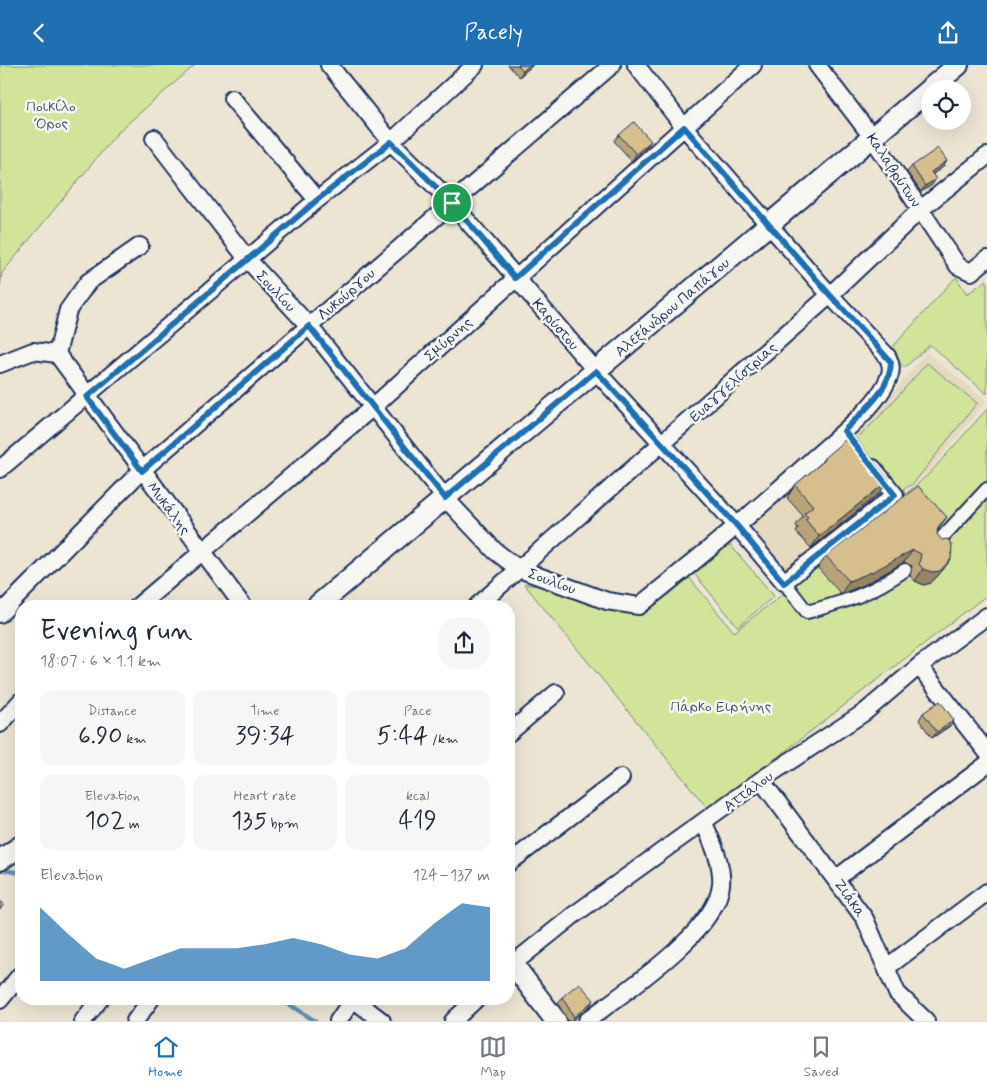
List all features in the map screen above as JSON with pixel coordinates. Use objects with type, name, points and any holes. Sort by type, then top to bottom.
[{"type":"street","name":"Καρύστου","points":[[329,65],[391,142],[452,203],[596,371],[664,443],[738,527],[784,583]]},
{"type":"street","points":[[0,469],[317,200],[391,142],[475,65]]},
{"type":"street","name":"Λυκούργου","points":[[0,614],[142,471],[612,65]]},
{"type":"street","points":[[636,65],[684,127],[891,362],[891,372],[878,395],[844,431],[738,527]]},
{"type":"street","name":"Σμύρνης","points":[[145,600],[373,407],[753,65]]},
{"type":"street","name":"Καλαβρύτων","points":[[817,65],[872,137],[958,266],[971,272],[987,259]]},
{"type":"street","name":"Αλεξάνδρου Παπάγου","points":[[324,600],[958,65]]},
{"type":"street","points":[[232,98],[317,200]]},
{"type":"street","name":"Σουλίου","points":[[154,138],[248,260],[309,326],[445,498],[495,551],[519,569],[607,601],[639,606],[738,527]]},
{"type":"street","name":"Ευαγγελίστριας","points":[[485,600],[830,295],[921,209],[987,156]]},
{"type":"street","points":[[0,364],[33,351],[57,354],[68,310],[88,281],[140,246]]},
{"type":"street","name":"Μυκάλης","points":[[57,354],[238,600]]},
{"type":"street","points":[[844,431],[895,495],[784,583],[808,611],[852,600],[884,585],[905,570]]},
{"type":"street","points":[[936,544],[987,489]]},
{"type":"street","name":"Αττάλου","points":[[515,960],[575,914],[704,823],[761,780],[865,711],[920,666],[987,616]]},
{"type":"street","points":[[920,666],[987,752]]},
{"type":"street","points":[[515,728],[556,693]]},
{"type":"street","points":[[0,724],[15,708]]},
{"type":"street","points":[[837,878],[987,764]]},
{"type":"street","points":[[515,858],[621,778]]},
{"type":"street","name":"Ζιάκα","points":[[761,780],[837,878],[865,919],[897,993],[926,1021]]},
{"type":"street","points":[[587,1021],[680,947],[698,931],[711,913],[719,893],[721,877],[715,850],[704,823]]},
{"type":"street","points":[[0,860],[15,850]]},
{"type":"street","points":[[886,968],[987,891]]},
{"type":"street","points":[[515,970],[556,1021]]},
{"type":"street","points":[[0,1000],[15,981]]},
{"type":"street","points":[[83,1021],[95,1005]]},
{"type":"street","points":[[135,1021],[147,1005]]},
{"type":"street","points":[[338,1021],[349,1005]]},
{"type":"street","points":[[361,1005],[382,1021]]},
{"type":"street","points":[[453,1021],[470,1005]]},
{"type":"shaded area","points":[[926,352],[987,401],[928,473],[788,578],[743,525],[881,408]]},
{"type":"green space","name":"Ποικίλο Όρος","points":[[0,65],[195,65],[119,131],[2,273],[0,288]]},
{"type":"green space","points":[[956,277],[967,294],[987,280],[987,394],[930,345],[904,368],[889,351]]},
{"type":"green space","points":[[927,363],[977,403],[913,484],[900,491],[856,440],[884,412]]},
{"type":"green space","name":"Πάρκο Ειρήνης","points":[[987,409],[987,595],[709,810],[524,584],[646,600],[683,570],[734,632],[845,546],[929,474]]},
{"type":"green space","points":[[721,534],[774,596],[738,627],[688,566]]},
{"type":"building","points":[[518,65],[530,65],[523,71]]},
{"type":"building","points":[[634,122],[651,141],[636,154],[619,135]]},
{"type":"building","points":[[938,148],[947,161],[931,172],[936,179],[925,186],[912,166]]},
{"type":"building","points":[[852,434],[889,480],[819,536],[805,519],[808,517],[804,513],[813,506],[795,485]]},
{"type":"building","points":[[918,486],[947,517],[938,527],[937,534],[942,540],[948,539],[952,546],[951,559],[940,571],[932,572],[923,569],[919,564],[921,554],[913,550],[874,571],[849,581],[826,556]]},
{"type":"building","points":[[940,701],[954,720],[937,732],[923,713]]},
{"type":"building","points":[[0,901],[4,904],[0,910]]},
{"type":"building","points":[[579,983],[594,1000],[574,1017],[562,997]]},
{"type":"waterway","points":[[4,870],[15,872]]},
{"type":"waterway","points":[[290,1005],[315,1021]]},
{"type":"route","points":[[684,127],[891,362],[891,372],[884,387],[844,431],[895,495],[784,583],[738,527],[664,443],[596,371],[445,498],[309,326],[142,471],[87,397],[317,200],[391,142],[452,203],[515,278],[684,127]]}]
